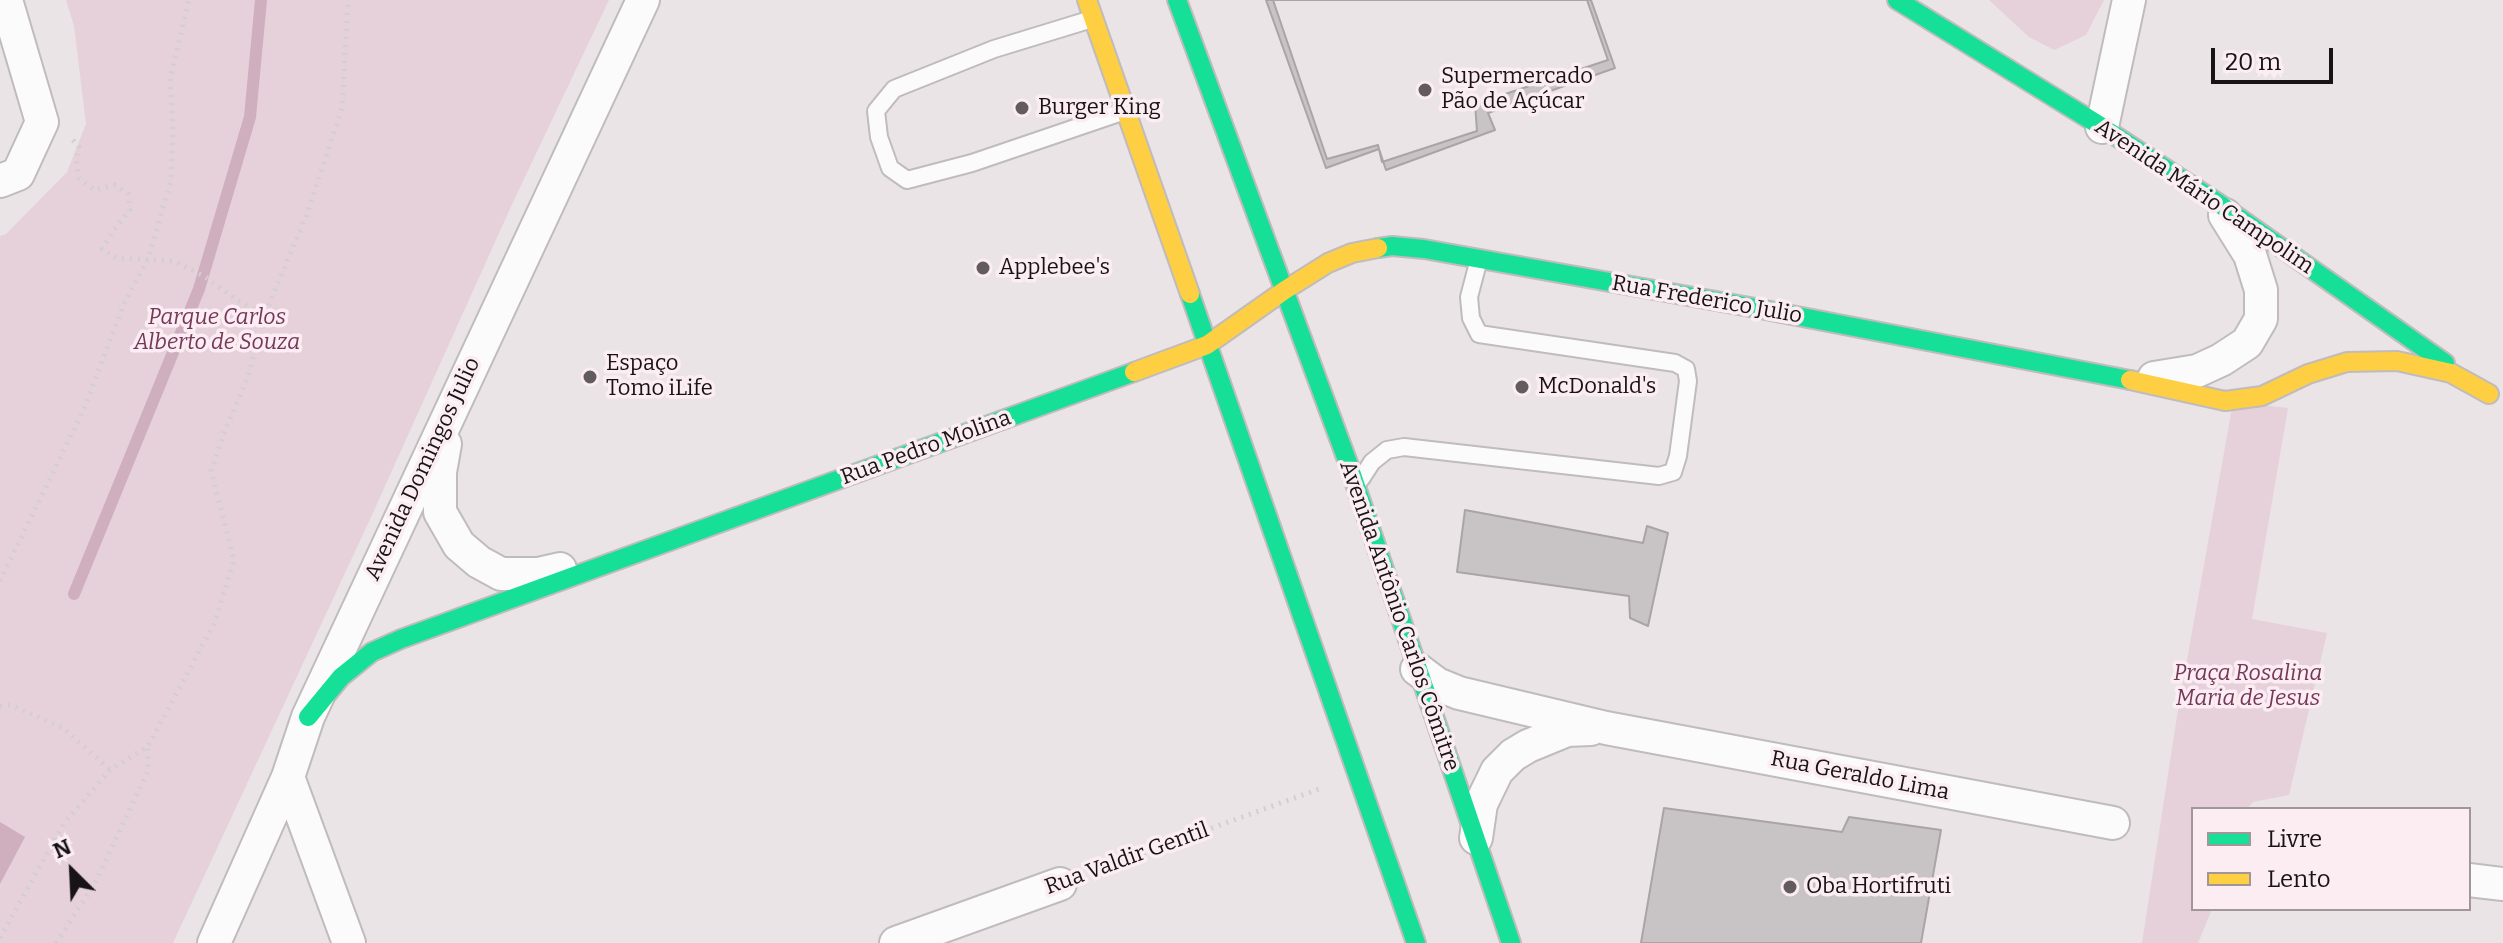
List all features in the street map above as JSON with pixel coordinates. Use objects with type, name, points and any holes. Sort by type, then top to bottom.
[{"type":"street","points":[[0,181],[18,174],[42,122],[6,0]]},
{"type":"street","name":"Avenida Domingos Julio","points":[[214,943],[288,777],[308,717],[643,0]]},
{"type":"street","points":[[1087,0],[1416,943]]},
{"type":"street","name":"Avenida Antônio Carlos Cômitre","points":[[1177,0],[1356,487],[1511,943]]},
{"type":"street","name":"Avenida Mário Campolim","points":[[1897,0],[2218,203],[2496,400]]},
{"type":"street","points":[[2102,127],[2129,0]]},
{"type":"street","name":"Rua Frederico Julio","points":[[2135,381],[2197,371],[2221,360],[2247,343],[2261,319],[2261,290],[2250,255],[2218,203]]},
{"type":"street","name":"Rua Frederico Julio","points":[[1285,290],[1328,263],[1374,248],[1408,247],[1765,310],[2225,401],[2262,396],[2308,374],[2347,362],[2397,361],[2451,373],[2496,400]]},
{"type":"street","points":[[1207,345],[1285,290]]},
{"type":"street","name":"Rua Pedro Molina","points":[[308,717],[341,677],[372,652],[438,624],[1207,345]]},
{"type":"street","name":"Rua Pedro Molina","points":[[452,405],[440,472],[440,512],[459,545],[479,562],[501,574],[538,574],[645,551]]},
{"type":"street","name":"Rua Geraldo Lima","points":[[1417,669],[1437,684],[1459,693],[1606,728],[2113,823]]},
{"type":"street","name":"Rua Geraldo Lima","points":[[1475,842],[1481,804],[1497,771],[1503,746],[1506,705]]},
{"type":"street","name":"Rua Geraldo Lima","points":[[1497,771],[1513,755],[1528,746],[1567,730],[1606,728]]},
{"type":"street","points":[[288,777],[349,943]]},
{"type":"street","points":[[2471,880],[2503,884]]},
{"type":"street","name":"Rua Valdir Gentil","points":[[896,943],[1060,884]]},
{"type":"lane","points":[[1093,18],[994,49],[894,89],[876,111],[879,137],[890,168],[907,180],[972,163],[1125,111]]},
{"type":"lane","points":[[1356,487],[1372,462],[1387,450],[1404,447],[1659,476],[1673,472],[1688,381],[1686,369],[1675,363],[1479,334],[1471,318],[1469,297],[1479,258]]},
{"type":"path","points":[[0,581],[83,411],[125,301],[148,259],[171,180],[173,132],[170,78],[189,0]]},
{"type":"path","points":[[56,943],[95,883],[148,771],[148,746],[214,624],[234,560],[211,471],[248,377],[264,316],[307,214],[342,108],[348,0]]},
{"type":"path","points":[[42,122],[64,130],[79,147],[76,159],[79,178],[95,190],[115,185],[128,194],[130,210],[102,249],[116,258],[173,261],[204,276],[264,316]]},
{"type":"path","points":[[0,706],[11,705],[63,728],[110,770]]},
{"type":"path","points":[[0,938],[63,825],[110,770],[148,746]]},
{"type":"path","name":"Rua Valdir Gentil","points":[[1060,884],[1358,775]]},
{"type":"green space","name":"Parque Carlos Alberto de Souza","points":[[66,0],[609,0],[173,943],[0,943],[0,236],[6,234],[67,172],[86,124],[74,26]]},
{"type":"green space","points":[[1989,0],[2104,0],[2086,35],[2054,50],[2029,37]]},
{"type":"green space","name":"Praça Rosalina Maria de Jesus","points":[[2233,402],[2288,408],[2252,619],[2327,633],[2289,795],[2253,802],[2249,807],[2191,807],[2191,911],[2211,911],[2198,943],[2142,943],[2177,716]]},
{"type":"shaded area","points":[[0,822],[25,837],[0,884]]},
{"type":"building","name":"Supermercado Pão de Açúcar","points":[[1266,0],[1591,0],[1615,68],[1488,113],[1495,130],[1386,170],[1379,149],[1326,168]]},
{"type":"building","name":"Supermercado Pão de Açúcar","points":[[1273,0],[1587,0],[1608,60],[1475,104],[1477,131],[1382,162],[1378,145],[1327,159]]},
{"type":"building","points":[[1465,510],[1643,543],[1647,526],[1668,533],[1648,626],[1630,618],[1629,596],[1457,572]]},
{"type":"building","name":"Oba Hortifruti","points":[[1664,808],[1842,832],[1849,817],[1941,830],[1921,943],[1641,943]]},
{"type":"waterway","points":[[74,594],[199,289],[250,117],[261,0]]},
{"type":"traffic: fast","points":[[1177,0],[1347,460],[1511,943]]},
{"type":"traffic: fast","points":[[1897,0],[2218,203],[2445,363]]},
{"type":"traffic: fast","points":[[1378,248],[1424,249],[1750,307],[2130,380]]},
{"type":"traffic: fast","points":[[1190,294],[1416,943]]},
{"type":"traffic: fast","points":[[308,717],[341,677],[372,652],[401,639],[1134,372]]},
{"type":"traffic: slow","points":[[1087,0],[1190,294]]},
{"type":"traffic: slow","points":[[1134,372],[1207,345],[1328,263],[1352,253],[1378,248]]},
{"type":"traffic: slow","points":[[2130,380],[2225,401],[2262,396],[2308,374],[2347,362],[2397,361],[2451,373],[2489,394]]},
{"type":"place","name":"Supermercado Pão de Açúcar","points":[[1425,90]]},
{"type":"place","name":"Burger King","points":[[1022,108]]},
{"type":"place","name":"Applebee's","points":[[983,268]]},
{"type":"place","name":"Espaço Tomo iLife","points":[[590,377]]},
{"type":"place","name":"McDonald's","points":[[1522,387]]},
{"type":"place","name":"Oba Hortifruti","points":[[1790,887]]}]
